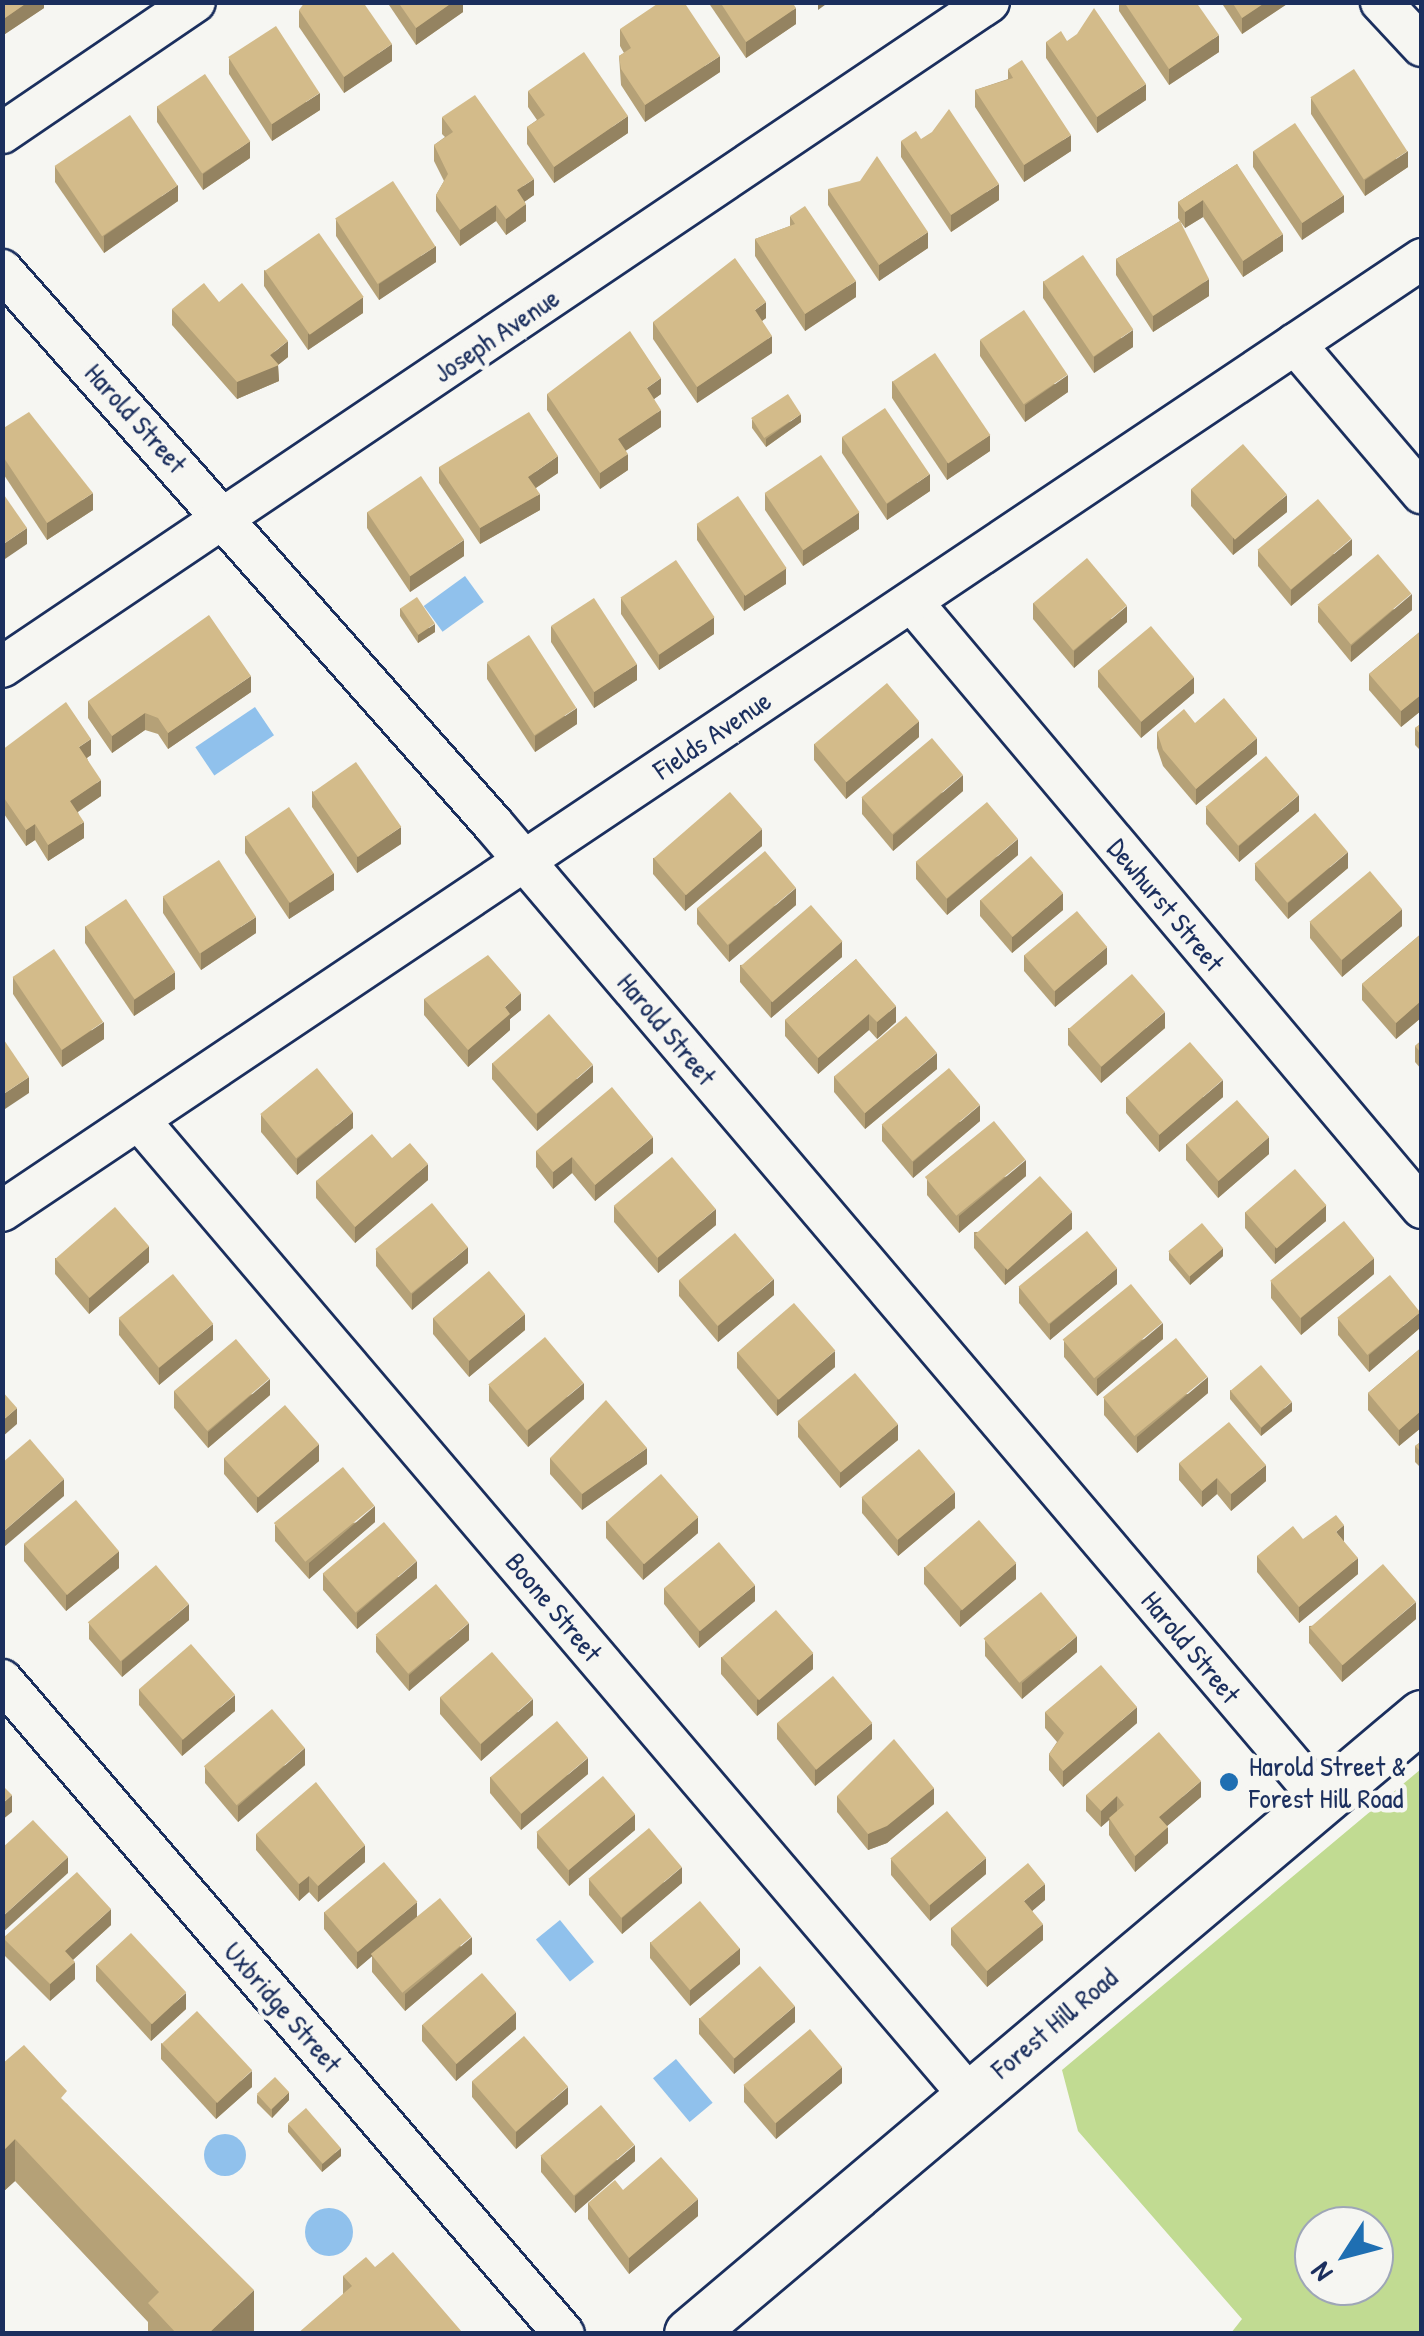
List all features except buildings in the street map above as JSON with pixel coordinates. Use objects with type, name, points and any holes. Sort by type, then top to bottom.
[{"type":"street","points":[[2,133],[196,2]]},
{"type":"street","name":"Joseph Avenue","points":[[2,667],[989,2]]},
{"type":"street","name":"Fields Avenue","points":[[2,1211],[1422,258]]},
{"type":"street","name":"Harold Street","points":[[2,270],[226,517],[524,860],[1320,1799]]},
{"type":"street","points":[[1296,344],[1422,493]]},
{"type":"street","name":"Dewhurst Street","points":[[912,602],[1422,1208]]},
{"type":"street","name":"Boone Street","points":[[139,1120],[968,2094]]},
{"type":"street","name":"Uxbridge Street","points":[[2,1680],[564,2334]]},
{"type":"street","name":"Forest Hill Road","points":[[690,2334],[968,2094],[1422,1716]]},
{"type":"green space","points":[[1421,1769],[1421,2333],[1231,2333],[1242,2319],[1078,2131],[1062,2070]]},
{"type":"water","points":[[465,576],[484,602],[443,632],[424,606]]},
{"type":"water","points":[[255,707],[274,735],[214,775],[195,747]]},
{"type":"water","points":[[560,1920],[594,1962],[570,1981],[536,1940]]},
{"type":"water","points":[[676,2059],[713,2103],[690,2122],[653,2078]]},
{"type":"water","points":[[225,2134],[240,2140],[246,2155],[240,2170],[225,2176],[210,2170],[204,2155],[210,2140]]},
{"type":"water","points":[[329,2208],[346,2215],[353,2232],[346,2249],[329,2256],[312,2249],[305,2232],[312,2215]]},
{"type":"place","name":"Harold Street & Forest Hill Road","points":[[1229,1782]]}]
